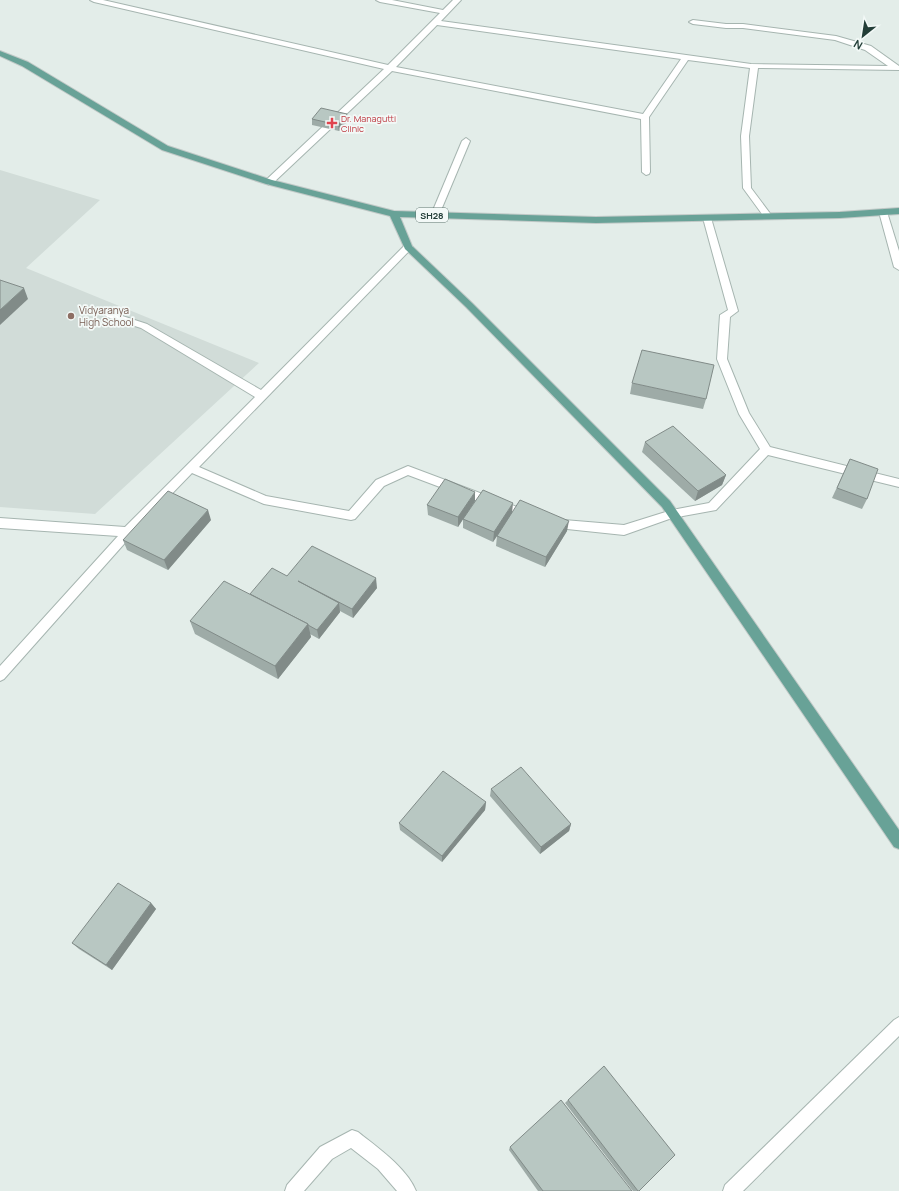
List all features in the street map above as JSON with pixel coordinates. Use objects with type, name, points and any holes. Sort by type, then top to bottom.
[{"type":"main road","name":"SH28","points":[[0,53],[25,64],[165,148],[270,182],[394,214],[596,220],[707,218],[899,211]]},
{"type":"main road","points":[[394,214],[408,247],[469,305],[666,504],[899,842]]},
{"type":"street","points":[[94,0],[390,68],[645,117]]},
{"type":"street","points":[[380,0],[444,12]]},
{"type":"street","points":[[270,182],[390,68],[457,0]]},
{"type":"street","points":[[434,22],[754,66],[898,68]]},
{"type":"street","points":[[693,22],[726,26],[742,26],[836,38],[868,48],[898,68]]},
{"type":"street","points":[[646,172],[645,117],[686,57]]},
{"type":"street","points":[[754,66],[745,136],[747,188],[768,216]]},
{"type":"street","points":[[435,215],[466,141]]},
{"type":"street","points":[[883,212],[899,267]]},
{"type":"street","points":[[707,218],[733,311],[725,315],[722,359],[744,414],[766,450],[899,482]]},
{"type":"street","points":[[0,675],[128,532],[408,247]]},
{"type":"street","points":[[110,315],[144,326],[262,396]]},
{"type":"street","points":[[191,468],[264,500],[351,516],[380,482],[408,470],[550,523],[624,530],[672,514],[712,507],[766,450]]},
{"type":"street","points":[[0,524],[128,532]]},
{"type":"street","points":[[731,1191],[899,1025]]},
{"type":"street","points":[[293,1191],[326,1153],[352,1138],[384,1163],[408,1191]]},
{"type":"shaded area","name":"Vidyaranya High School","points":[[0,170],[100,200],[26,268],[259,363],[95,514],[0,507]]},
{"type":"building","points":[[321,108],[347,114],[338,125],[312,119]]},
{"type":"building","points":[[0,280],[24,288],[0,310]]},
{"type":"building","points":[[642,350],[714,365],[706,399],[632,383]]},
{"type":"building","points":[[673,426],[726,475],[698,491],[645,442]]},
{"type":"building","points":[[850,459],[878,469],[867,499],[837,488]]},
{"type":"building","points":[[445,479],[475,492],[458,517],[427,505]]},
{"type":"building","points":[[483,490],[513,503],[494,532],[463,519]]},
{"type":"building","points":[[168,491],[208,510],[164,560],[123,540]]},
{"type":"building","points":[[520,500],[569,521],[546,557],[497,536]]},
{"type":"building","points":[[312,546],[376,578],[352,609],[298,581],[339,603],[317,630],[250,594],[272,568],[287,576]]},
{"type":"building","points":[[224,581],[308,624],[275,666],[190,621]]},
{"type":"building","points":[[521,767],[571,824],[541,847],[491,789]]},
{"type":"building","points":[[443,771],[486,802],[442,856],[399,823]]},
{"type":"building","points":[[118,883],[151,903],[106,965],[72,943]]},
{"type":"building","points":[[604,1066],[675,1155],[639,1191],[568,1100]]},
{"type":"building","points":[[561,1100],[632,1191],[543,1191],[510,1147]]},
{"type":"place","name":"Dr. Managutti Clinic","points":[[332,123]]},
{"type":"place","name":"Vidyaranya High School","points":[[71,316]]}]
